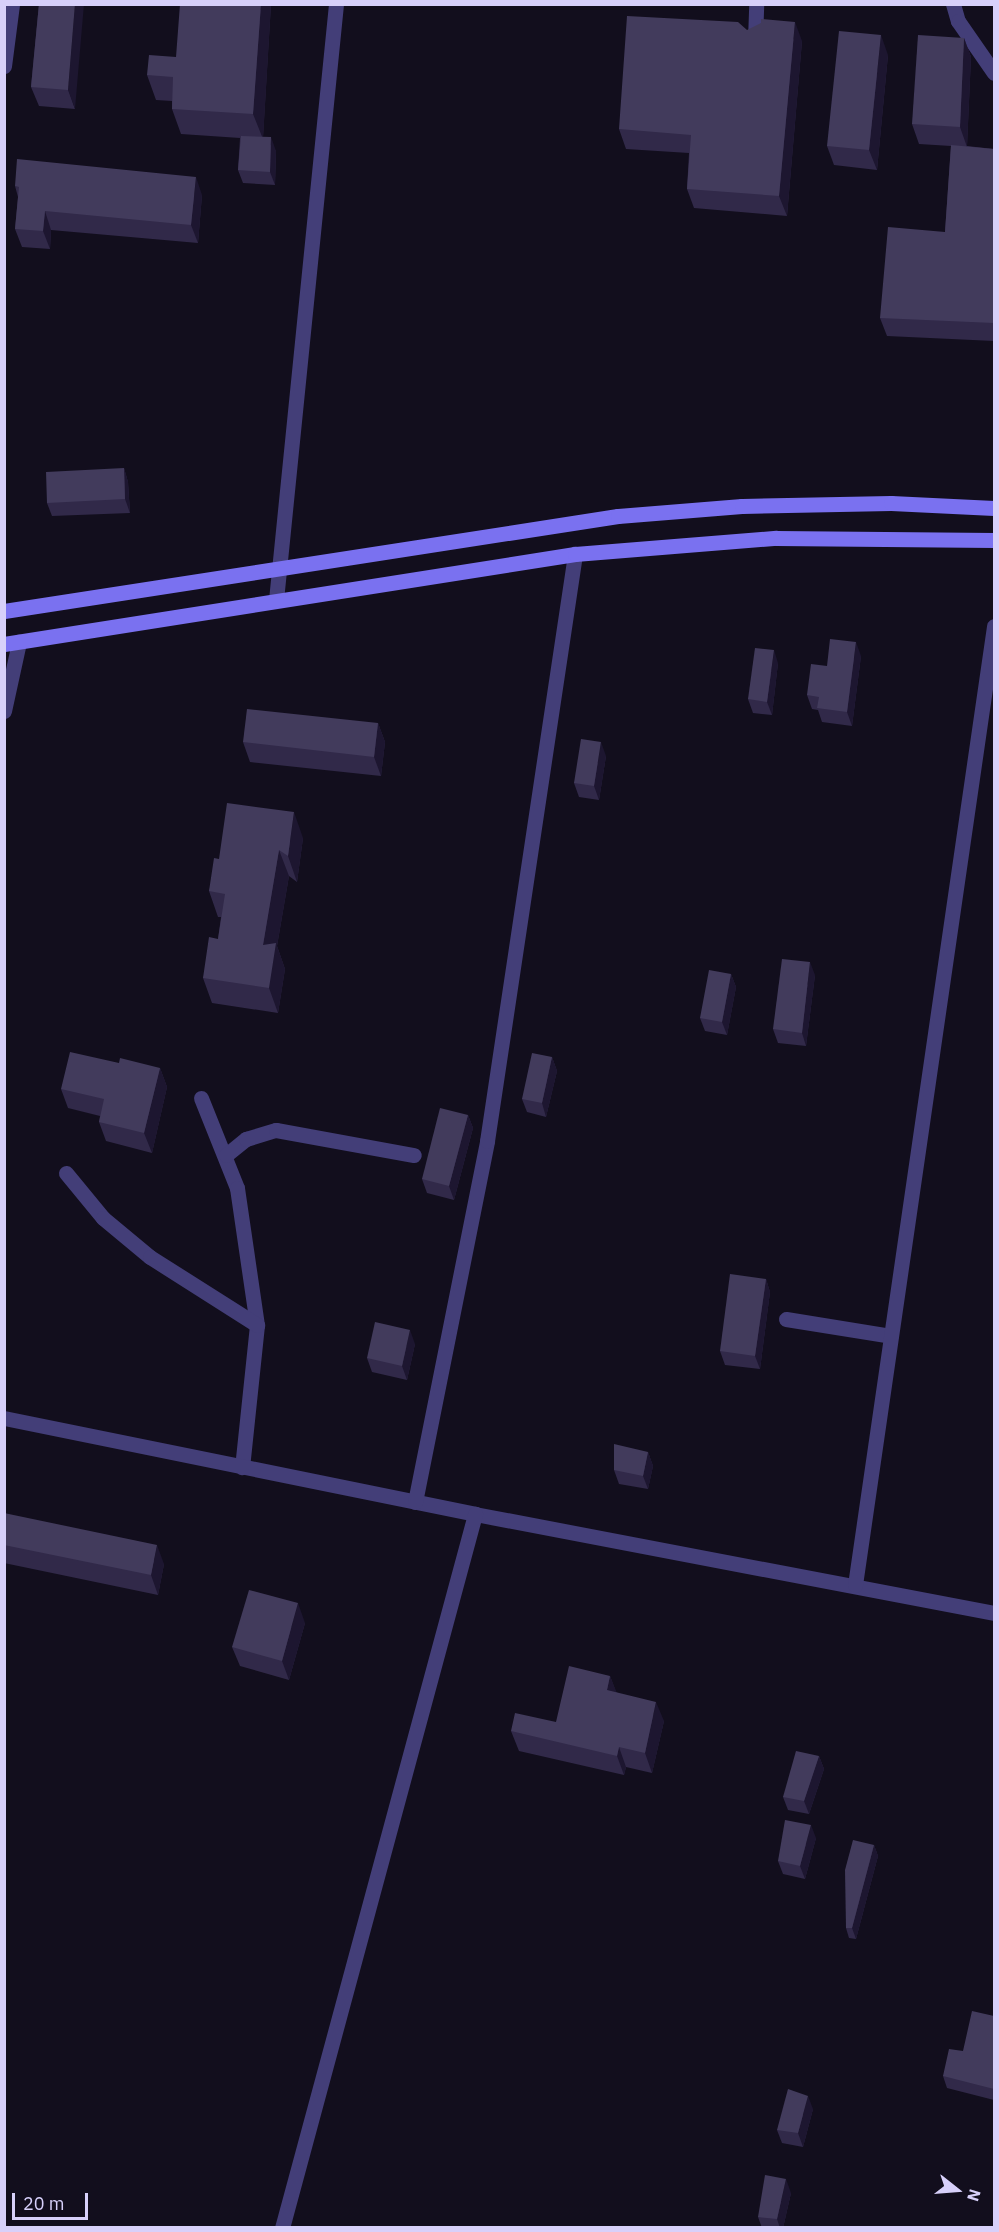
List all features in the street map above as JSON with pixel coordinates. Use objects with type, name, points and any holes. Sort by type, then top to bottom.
[{"type":"main road","points":[[4,611],[277,566],[582,520],[686,510],[891,503],[994,508]]},
{"type":"main road","points":[[12,643],[575,554],[776,538],[994,540]]},
{"type":"street","points":[[4,66],[12,4]]},
{"type":"street","points":[[276,600],[277,566],[336,4]]},
{"type":"street","points":[[755,40],[756,4]]},
{"type":"street","points":[[953,4],[958,21],[994,73]]},
{"type":"street","points":[[415,1502],[487,1141],[575,554]]},
{"type":"street","points":[[855,1586],[994,626]]},
{"type":"street","points":[[4,711],[12,643]]},
{"type":"street","points":[[201,1098],[226,1155],[237,1188],[257,1325],[242,1467]]},
{"type":"street","points":[[226,1155],[246,1139],[276,1130],[414,1155]]},
{"type":"street","points":[[66,1173],[103,1218],[150,1257],[257,1325]]},
{"type":"street","points":[[786,1319],[891,1336]]},
{"type":"street","points":[[4,1418],[475,1514],[994,1613]]},
{"type":"street","points":[[282,2228],[475,1514]]},
{"type":"building","points":[[39,4],[75,4],[68,90],[31,87]]},
{"type":"building","points":[[180,4],[261,4],[253,114],[172,109],[173,77],[147,75],[149,55],[176,57]]},
{"type":"building","points":[[627,16],[738,22],[747,30],[761,23],[761,19],[795,22],[779,196],[687,189],[691,135],[619,129]]},
{"type":"building","points":[[839,31],[881,35],[869,150],[827,146]]},
{"type":"building","points":[[918,35],[964,38],[960,127],[912,124]]},
{"type":"building","points":[[241,136],[271,137],[270,172],[238,170]]},
{"type":"building","points":[[951,145],[994,149],[994,323],[880,318],[888,227],[945,232]]},
{"type":"building","points":[[17,159],[196,177],[191,225],[45,211],[43,231],[15,229],[19,187],[15,186]]},
{"type":"building","points":[[124,468],[125,499],[47,503],[46,472]]},
{"type":"building","points":[[830,639],[856,642],[847,712],[817,708],[819,697],[807,695],[811,664],[827,666]]},
{"type":"building","points":[[755,648],[774,650],[767,702],[748,699]]},
{"type":"building","points":[[247,709],[378,723],[374,757],[243,742]]},
{"type":"building","points":[[581,739],[601,742],[594,786],[574,783]]},
{"type":"building","points":[[227,803],[294,812],[288,856],[279,850],[263,945],[276,943],[269,988],[203,978],[209,937],[218,939],[225,894],[209,891],[214,858],[219,859]]},
{"type":"building","points":[[782,959],[810,962],[802,1033],[773,1029]]},
{"type":"building","points":[[709,970],[731,974],[722,1022],[700,1018]]},
{"type":"building","points":[[70,1052],[119,1063],[120,1058],[160,1068],[144,1133],[99,1122],[104,1099],[61,1089]]},
{"type":"building","points":[[532,1053],[552,1057],[542,1103],[522,1099]]},
{"type":"building","points":[[440,1108],[468,1115],[449,1186],[422,1179]]},
{"type":"building","points":[[730,1274],[766,1279],[755,1356],[720,1351]]},
{"type":"building","points":[[375,1322],[410,1330],[402,1366],[367,1358]]},
{"type":"building","points":[[614,1444],[648,1452],[643,1476],[614,1470]]},
{"type":"building","points":[[4,1513],[157,1545],[151,1575],[4,1545]]},
{"type":"building","points":[[249,1590],[298,1603],[282,1661],[232,1647]]},
{"type":"building","points":[[569,1666],[610,1676],[607,1690],[656,1702],[645,1753],[619,1747],[617,1756],[511,1731],[515,1713],[556,1722]]},
{"type":"building","points":[[796,1751],[819,1756],[804,1801],[783,1797]]},
{"type":"building","points":[[785,1820],[811,1825],[800,1866],[778,1861]]},
{"type":"building","points":[[853,1840],[874,1845],[852,1928],[846,1928],[845,1870]]},
{"type":"building","points":[[972,2011],[994,2016],[994,2089],[943,2076],[949,2049],[963,2051]]},
{"type":"building","points":[[788,2089],[808,2096],[798,2133],[777,2130]]},
{"type":"building","points":[[765,2175],[786,2179],[777,2219],[758,2217]]}]
